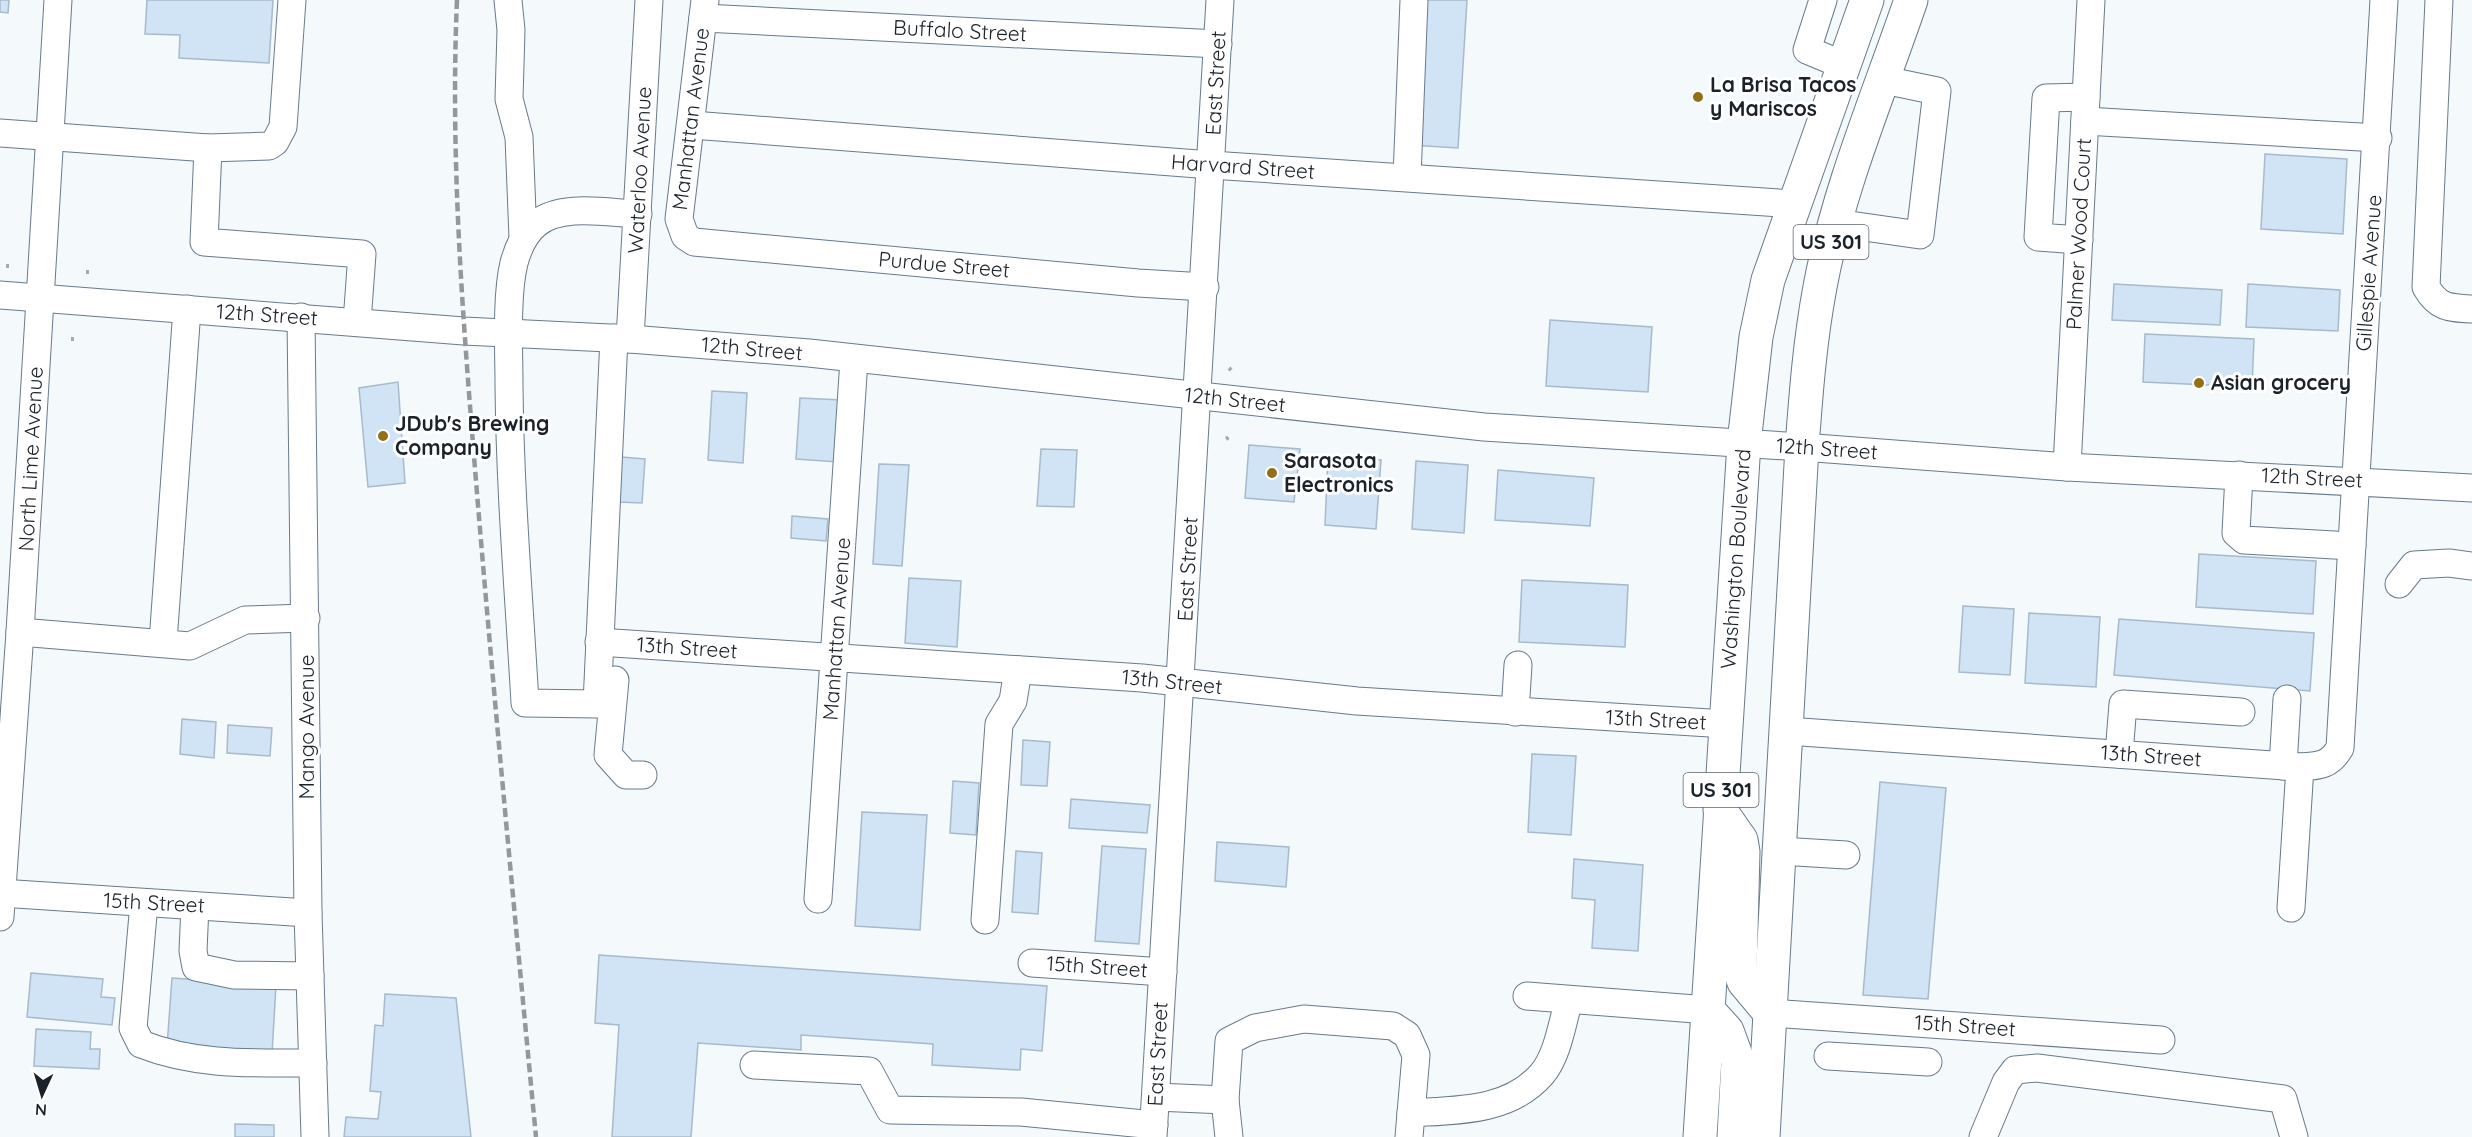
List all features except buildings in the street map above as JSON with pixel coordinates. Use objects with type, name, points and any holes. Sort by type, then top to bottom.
[{"type":"main road","name":"Washington Boulevard","points":[[1700,1137],[1744,443],[1756,337],[1768,280],[1867,0]]},
{"type":"main road","name":"US 301","points":[[1763,1137],[1807,379],[1818,297],[1836,223],[1911,0]]},
{"type":"main road","points":[[1720,810],[1736,830],[1743,852],[1740,971],[1744,982],[1770,1012]]},
{"type":"main road","points":[[1708,1010],[1727,1031],[1738,1061],[1734,1137]]},
{"type":"street","name":"North Lime Avenue","points":[[0,901],[20,632],[58,0]]},
{"type":"street","points":[[0,133],[208,148],[269,146],[280,135],[292,0]]},
{"type":"street","points":[[508,0],[511,30],[509,99],[519,137],[523,238],[514,265],[508,333],[510,446],[525,703],[597,704],[609,642]]},
{"type":"street","name":"Waterloo Avenue","points":[[609,642],[622,339],[638,214],[649,0]]},
{"type":"street","name":"East Street","points":[[1154,1131],[1199,396],[1220,0]]},
{"type":"street","points":[[1407,177],[1414,0]]},
{"type":"street","points":[[1823,0],[1807,50],[1844,65]]},
{"type":"street","name":"Palmer Wood Court","points":[[2067,467],[2091,0]]},
{"type":"street","name":"Gillespie Avenue","points":[[2334,759],[2340,748],[2378,138],[2384,0]]},
{"type":"street","points":[[2439,0],[2426,287],[2433,300],[2449,308],[2472,309]]},
{"type":"street","name":"Buffalo Street","points":[[704,9],[1218,44]]},
{"type":"street","name":"Manhattan Avenue","points":[[685,236],[679,219],[704,9]]},
{"type":"street","points":[[1836,223],[1920,235],[1937,92],[1884,80]]},
{"type":"street","points":[[2079,240],[2038,237],[2046,98],[2086,109],[2378,138]]},
{"type":"street","name":"Harvard Street","points":[[692,125],[1211,165],[1794,204]]},
{"type":"street","points":[[208,148],[204,242],[362,254],[357,322]]},
{"type":"street","points":[[523,238],[536,223],[566,212],[638,214]]},
{"type":"street","name":"Purdue Street","points":[[685,236],[694,242],[1138,283],[1205,287]]},
{"type":"street","name":"12th Street","points":[[0,295],[809,353],[854,360],[1484,427],[1744,443],[2067,467],[2356,480],[2472,488]]},
{"type":"street","points":[[163,642],[187,309]]},
{"type":"street","name":"Mango Avenue","points":[[301,317],[308,913],[315,1137]]},
{"type":"street","name":"Manhattan Avenue","points":[[818,899],[854,360]]},
{"type":"street","points":[[2239,475],[2236,534],[2239,538],[2352,546]]},
{"type":"street","points":[[2399,584],[2414,565],[2449,563],[2472,566]]},
{"type":"street","points":[[20,632],[190,646],[245,620],[306,618]]},
{"type":"street","points":[[609,642],[608,755],[626,775],[643,775]]},
{"type":"street","name":"13th Street","points":[[609,642],[1182,682],[1335,699],[1726,724]]},
{"type":"street","points":[[1515,712],[1518,665]]},
{"type":"street","points":[[985,920],[999,724],[1013,701],[1018,670]]},
{"type":"street","points":[[2288,699],[2292,766],[2291,908]]},
{"type":"street","points":[[2119,754],[2122,704],[2241,712]]},
{"type":"street","name":"13th Street","points":[[1787,731],[2292,766],[2327,765],[2334,759]]},
{"type":"street","points":[[1780,851],[1846,855]]},
{"type":"street","name":"15th Street","points":[[0,901],[144,903],[308,913]]},
{"type":"street","points":[[144,903],[133,1028],[141,1044],[168,1055],[210,1063],[313,1062]]},
{"type":"street","points":[[195,906],[193,951],[196,967],[234,975],[310,976]]},
{"type":"street","name":"15th Street","points":[[1032,963],[1163,972]]},
{"type":"street","points":[[1527,996],[1708,1010]]},
{"type":"street","points":[[1229,1137],[1225,1100],[1229,1041],[1255,1028],[1304,1019],[1393,1026],[1407,1035],[1416,1055],[1410,1125],[1481,1108],[1513,1097],[1542,1074],[1555,1048],[1569,1000]]},
{"type":"street","name":"15th Street","points":[[1770,1012],[2161,1040]]},
{"type":"street","points":[[1828,1056],[1928,1062]]},
{"type":"street","points":[[754,1065],[869,1071],[890,1110],[1021,1112],[1154,1131]]},
{"type":"street","points":[[1983,1137],[2006,1082],[2015,1070],[2037,1068],[2283,1099],[2294,1137]]},
{"type":"street","points":[[1156,1097],[1225,1100]]},
{"type":"railway","points":[[457,0],[455,120],[459,240],[467,361],[490,645],[536,1137]]},
{"type":"place","name":"La Brisa Tacos y Mariscos","points":[[1698,97]]},
{"type":"place","name":"Asian grocery","points":[[2199,383]]},
{"type":"place","name":"JDub's Brewing Company","points":[[383,436]]},
{"type":"place","name":"Sarasota Electronics","points":[[1272,473]]}]
